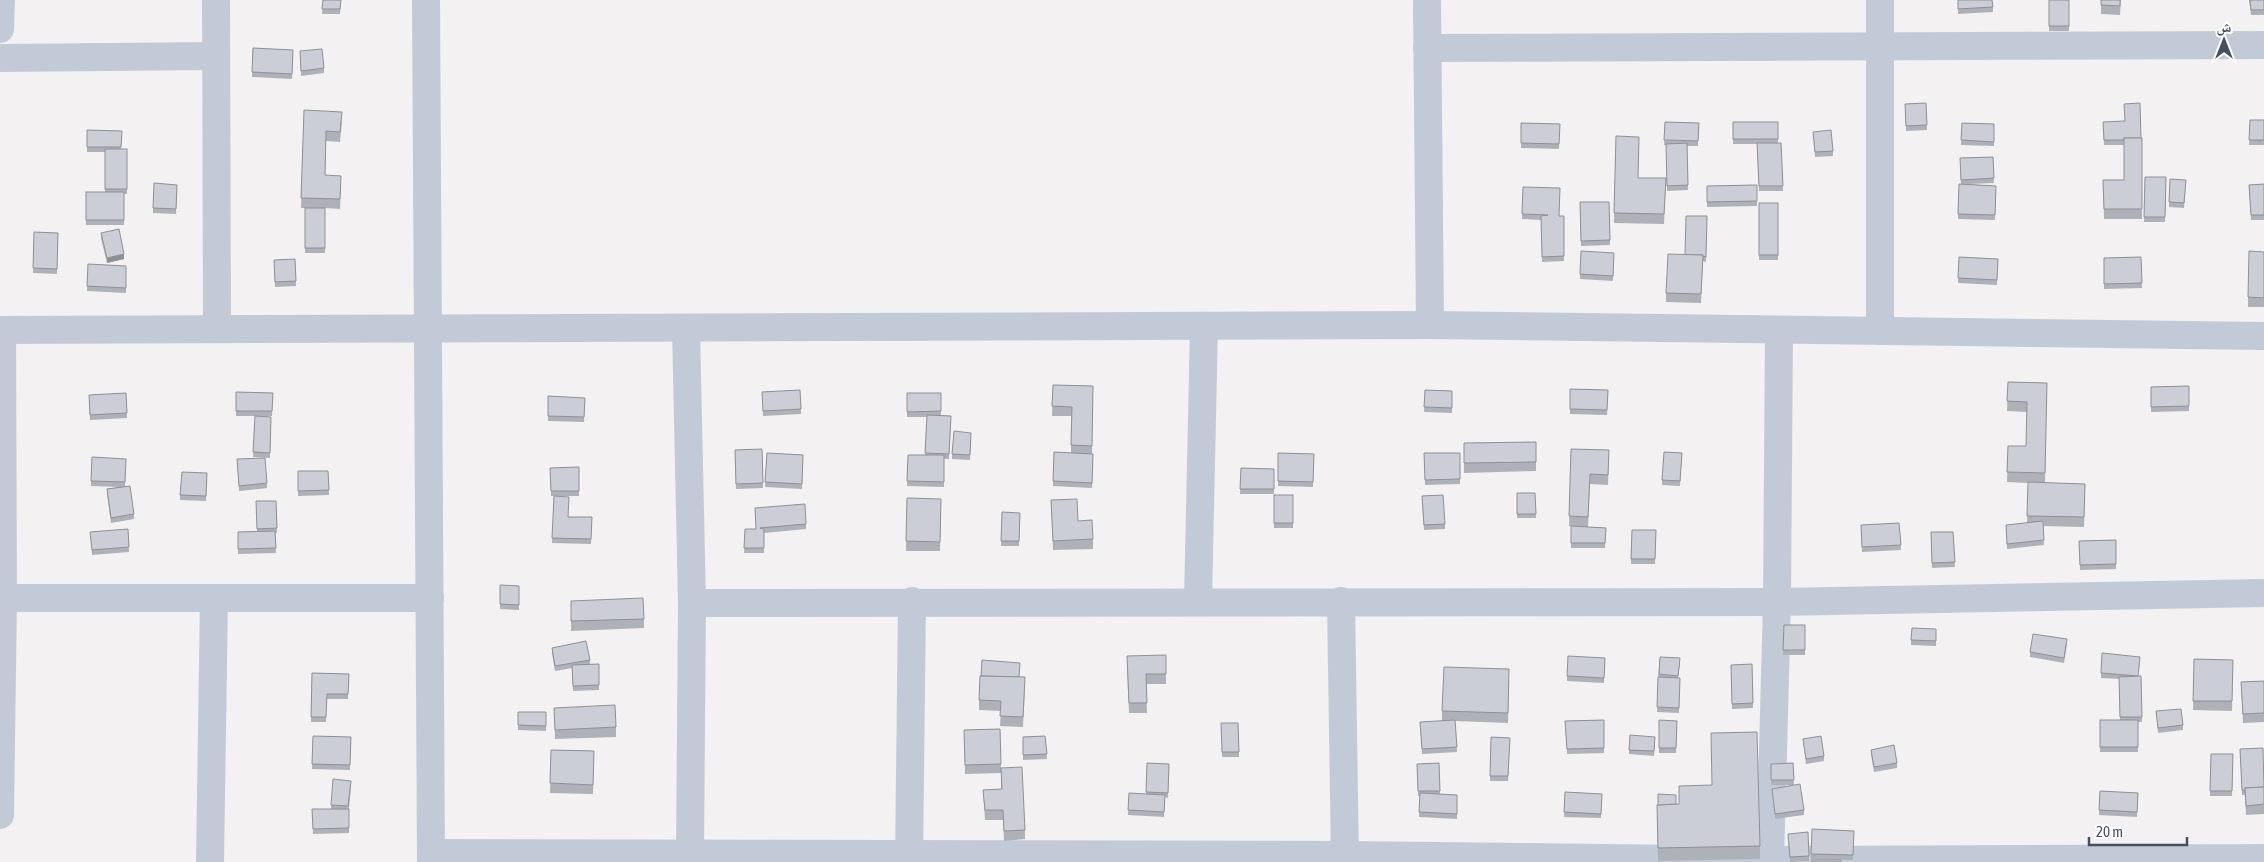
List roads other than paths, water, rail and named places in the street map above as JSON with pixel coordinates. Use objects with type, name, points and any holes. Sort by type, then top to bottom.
[{"type":"street","points":[[0,29],[1,0]]},
{"type":"street","points":[[216,0],[217,329]]},
{"type":"street","points":[[426,0],[431,857],[690,853],[909,859],[1346,858],[1770,861],[2264,858]]},
{"type":"street","points":[[1427,0],[1430,325]]},
{"type":"street","points":[[1880,0],[1880,331]]},
{"type":"street","points":[[1427,48],[2264,45]]},
{"type":"street","points":[[0,58],[216,56]]},
{"type":"street","points":[[0,815],[2,598],[1,330],[1430,325],[2264,336]]},
{"type":"street","points":[[1198,601],[1204,326]]},
{"type":"street","points":[[686,328],[692,603],[690,853]]},
{"type":"street","points":[[1770,861],[1776,602],[1779,330]]},
{"type":"street","points":[[692,603],[912,601],[1776,602],[2264,593]]},
{"type":"street","points":[[2,598],[430,598]]},
{"type":"street","points":[[210,862],[214,598]]},
{"type":"street","points":[[909,859],[912,601]]},
{"type":"street","points":[[1341,601],[1346,858]]}]
